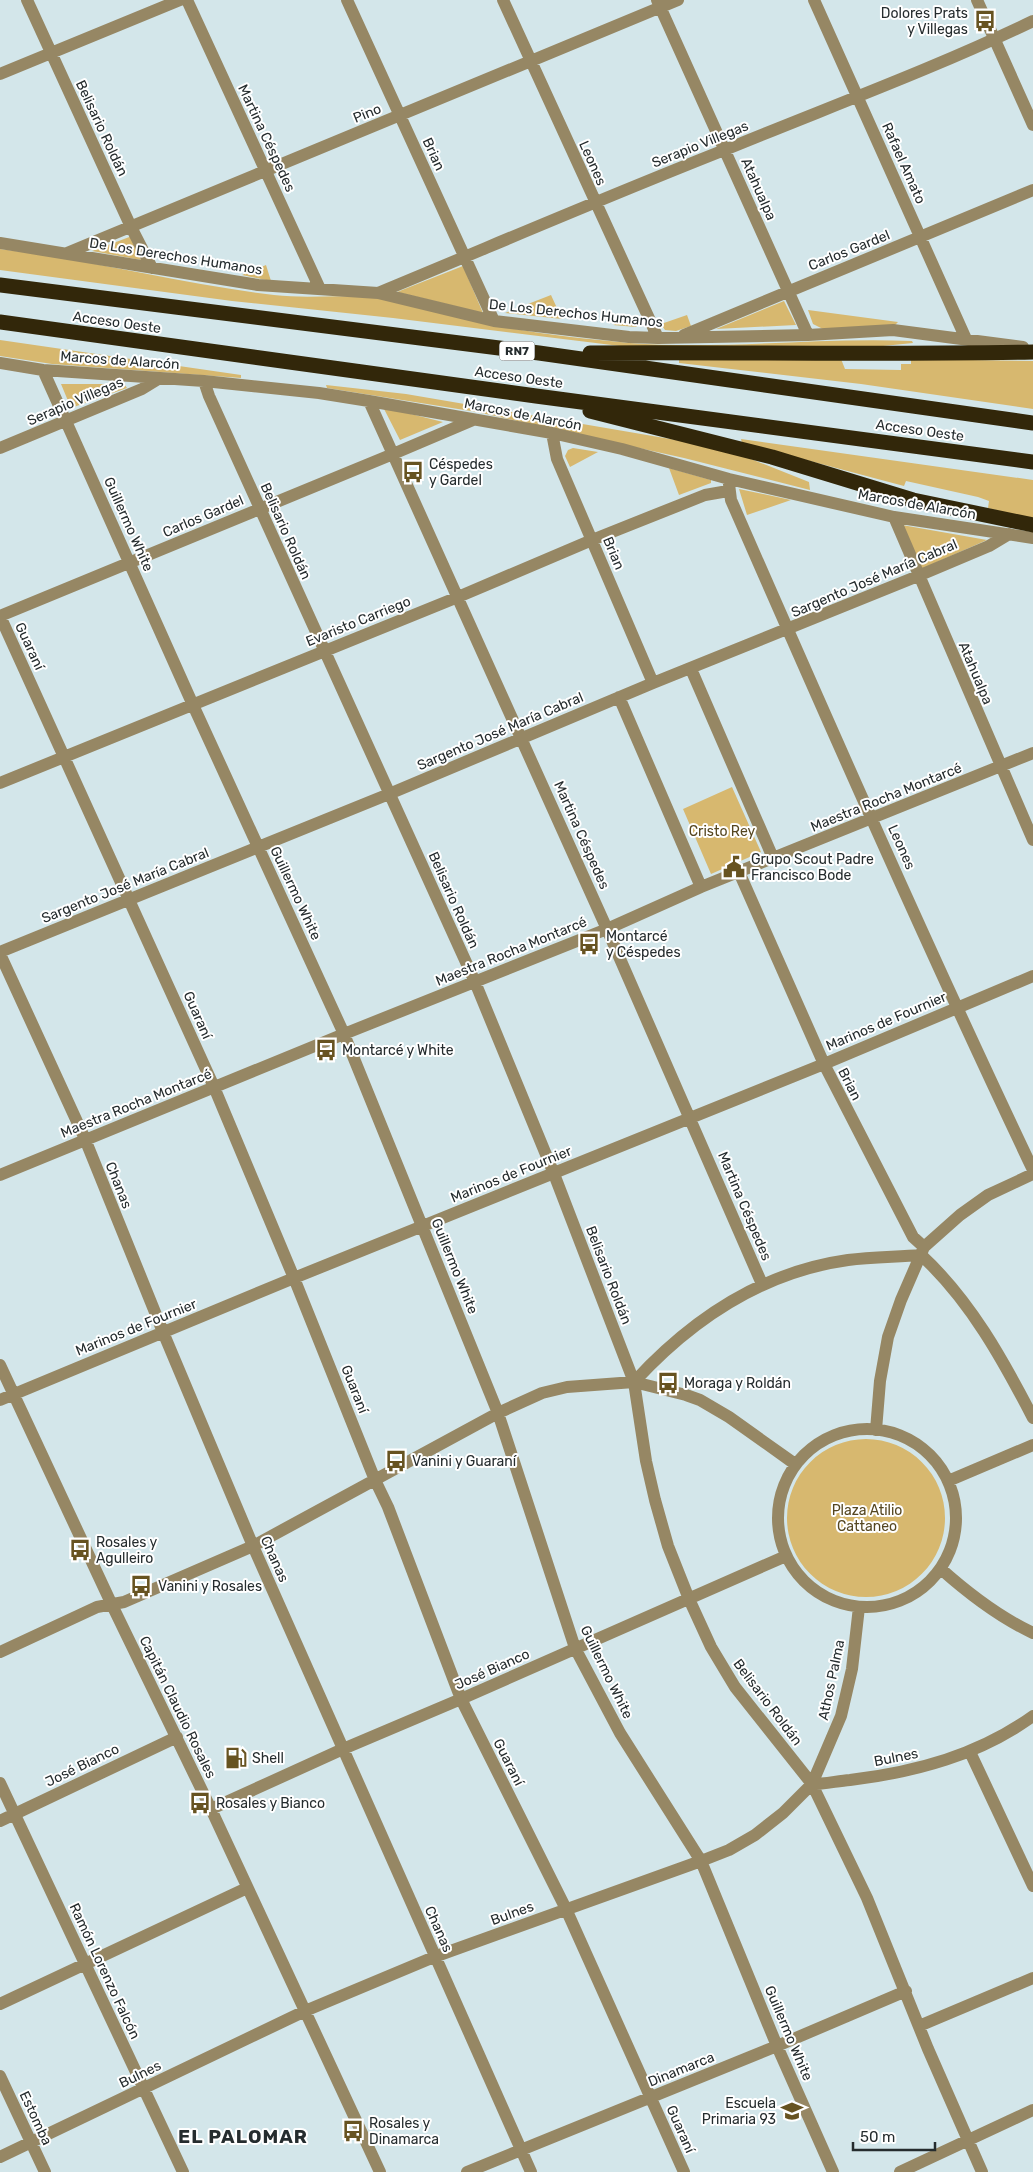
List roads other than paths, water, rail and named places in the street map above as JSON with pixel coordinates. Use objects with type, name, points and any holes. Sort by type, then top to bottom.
[{"type":"highway","name":"Acceso Oeste","points":[[0,285],[538,353],[1033,423]]},
{"type":"highway","name":"Acceso Oeste","points":[[0,322],[1033,462]]},
{"type":"highway","points":[[538,353],[753,351],[895,355],[1033,350]]},
{"type":"highway","points":[[536,396],[772,457],[913,500],[1033,524]]},
{"type":"street","name":"Belisario Roldán","points":[[27,0],[131,227],[152,268]]},
{"type":"street","points":[[0,74],[180,0]]},
{"type":"street","name":"Martina Céspedes","points":[[187,0],[320,288]]},
{"type":"street","name":"Brian","points":[[347,0],[494,321]]},
{"type":"street","name":"Leones","points":[[503,0],[594,203],[658,338]]},
{"type":"street","name":"Pino","points":[[68,253],[531,61],[659,4],[678,0]]},
{"type":"street","name":"Rafael Amato","points":[[814,0],[966,339]]},
{"type":"street","points":[[977,0],[1033,125]]},
{"type":"street","name":"Atahualpa","points":[[659,4],[808,335]]},
{"type":"street","name":"Serapio Villegas","points":[[378,293],[725,149],[858,97],[995,40],[1033,21]]},
{"type":"street","name":"Carlos Gardel","points":[[676,338],[1033,190]]},
{"type":"street","name":"De Los Derechos Humanos","points":[[0,243],[258,285],[378,293],[494,321],[619,336],[676,338],[808,335],[893,330],[1033,350]]},
{"type":"street","name":"Marcos de Alarcón","points":[[0,363],[44,370],[204,381],[320,393],[369,401],[552,434],[622,449],[729,485],[894,517],[1033,538]]},
{"type":"street","name":"Guillermo White","points":[[44,370],[193,705],[344,1034],[498,1413],[575,1648],[620,1733],[701,1861],[777,2046],[833,2172]]},
{"type":"street","name":"Serapio Villegas","points":[[0,448],[142,389],[160,378]]},
{"type":"street","name":"Belisario Roldán","points":[[204,381],[208,396],[474,982],[554,1174],[634,1382],[646,1462],[655,1500],[668,1546],[688,1599],[711,1647],[735,1687],[812,1784],[867,1898],[919,2026],[982,2172]]},
{"type":"street","name":"Martina Céspedes","points":[[369,401],[522,738],[762,1284]]},
{"type":"street","name":"Carlos Gardel","points":[[0,616],[473,420]]},
{"type":"street","name":"Brian","points":[[552,434],[556,459],[652,683]]},
{"type":"street","name":"Leones","points":[[729,485],[731,500],[788,630],[956,1007],[1033,1170]]},
{"type":"street","name":"Evaristo Carriego","points":[[0,783],[729,485]]},
{"type":"street","name":"Atahualpa","points":[[894,517],[1033,840]]},
{"type":"street","name":"Sargento José María Cabral","points":[[0,953],[257,846],[389,794],[652,683],[788,630],[918,576],[989,546],[1008,534]]},
{"type":"street","name":"Guaraní","points":[[0,616],[214,1087],[294,1278],[375,1480],[388,1506],[461,1699],[566,1909],[684,2172]]},
{"type":"street","points":[[691,669],[773,858]]},
{"type":"street","points":[[619,698],[701,887]]},
{"type":"street","name":"Maestra Rocha Montarcé","points":[[0,1175],[607,929],[701,887],[873,819],[1033,752]]},
{"type":"street","name":"Brian","points":[[740,872],[824,1064],[913,1236],[971,1313],[1033,1418]]},
{"type":"street","name":"Chanas","points":[[0,953],[85,1139],[163,1332],[253,1546],[531,2172]]},
{"type":"street","name":"Marinos de Fournier","points":[[0,1400],[294,1278],[824,1064],[1033,976]]},
{"type":"street","points":[[876,1430],[880,1381],[888,1337],[923,1251],[972,1205],[988,1195],[1033,1174]]},
{"type":"street","points":[[634,1382],[662,1352],[725,1303],[762,1284],[830,1263],[923,1251]]},
{"type":"street","name":"Capitán Claudio Rosales","points":[[0,1365],[380,2172]]},
{"type":"street","points":[[0,1652],[97,1607],[124,1602],[253,1546],[498,1413],[542,1393],[567,1387],[634,1382],[667,1389],[700,1400],[730,1417],[795,1464]]},
{"type":"street","points":[[876,1430],[905,1438],[930,1455],[948,1481],[955,1501],[956,1524],[951,1548],[941,1569],[925,1586],[905,1599],[882,1606],[859,1607],[836,1602],[816,1591],[798,1576],[786,1556],[778,1533],[778,1509],[783,1486],[795,1464],[818,1443],[846,1431],[876,1430]]},
{"type":"street","points":[[948,1481],[1033,1445]]},
{"type":"street","name":"José Bianco","points":[[211,1810],[343,1749],[786,1556]]},
{"type":"street","points":[[941,1569],[969,1593],[996,1612],[1033,1633]]},
{"type":"street","name":"Athos Palma","points":[[812,1784],[842,1716],[852,1669],[859,1607]]},
{"type":"street","name":"Bulnes","points":[[0,2157],[305,2011],[434,1956],[729,1850],[755,1835],[783,1813],[812,1784],[906,1772],[970,1752],[1033,1716]]},
{"type":"street","name":"José Bianco","points":[[0,1821],[176,1737]]},
{"type":"street","points":[[970,1752],[1033,1886]]},
{"type":"street","name":"Ramón Lorenzo Falcón","points":[[0,1783],[183,2172]]},
{"type":"street","points":[[0,2004],[247,1888]]},
{"type":"street","points":[[919,2026],[1033,1978]]},
{"type":"street","name":"Dinamarca","points":[[467,2172],[777,2046],[906,1991]]},
{"type":"street","name":"Estomba","points":[[0,2076],[45,2172]]},
{"type":"street","points":[[900,2172],[1033,2110]]},
{"type":"place","name":"Dolores Prats y Villegas","points":[[985,21]]},
{"type":"place","name":"Céspedes y Gardel","points":[[413,472]]},
{"type":"place","name":"Grupo Scout Padre Francisco Bode","points":[[734,867]]},
{"type":"place","name":"Montarcé y Céspedes","points":[[589,944]]},
{"type":"place","name":"Montarcé y White","points":[[326,1050]]},
{"type":"place","name":"Moraga y Roldán","points":[[668,1383]]},
{"type":"place","name":"Vanini y Guaraní","points":[[396,1461]]},
{"type":"place","name":"Rosales y Agulleiro","points":[[80,1550]]},
{"type":"place","name":"Vanini y Rosales","points":[[141,1586]]},
{"type":"place","name":"Shell","points":[[236,1758]]},
{"type":"place","name":"Rosales y Bianco","points":[[200,1803]]},
{"type":"place","name":"Escuela Primaria 93","points":[[792,2111]]},
{"type":"place","name":"Rosales y Dinamarca","points":[[353,2131]]},
{"type":"district","name":"EL PALOMAR","points":[[243,2136]]},
{"type":"park label","name":"Cristo Rey","points":[[722,831]]},
{"type":"park label","name":"Plaza Atilio Cattaneo","points":[[867,1518]]}]
